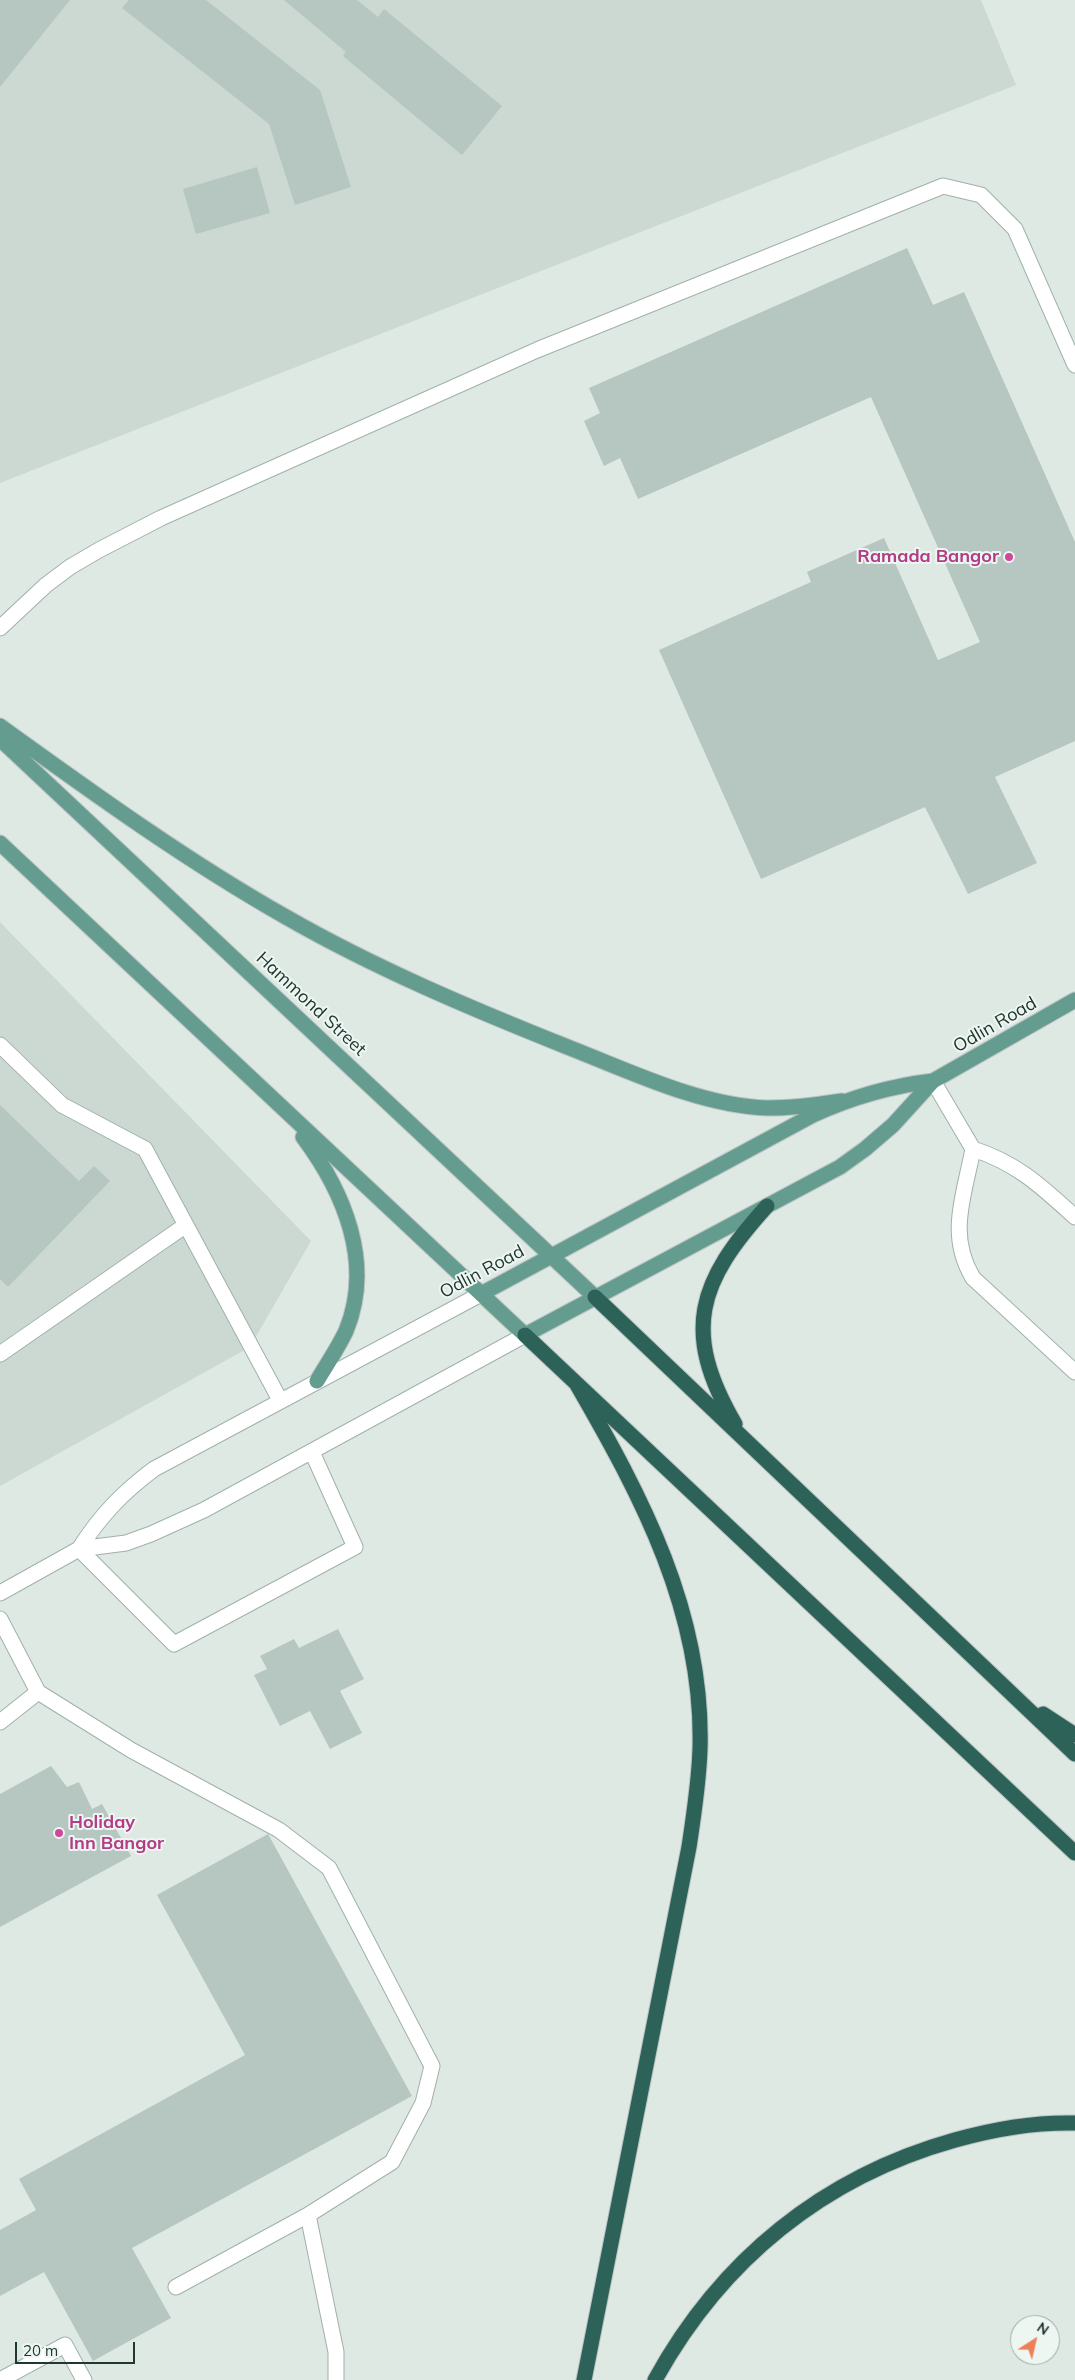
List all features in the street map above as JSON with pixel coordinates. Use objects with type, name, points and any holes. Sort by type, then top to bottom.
[{"type":"highway","points":[[749,1444],[724,1404],[707,1366],[703,1331],[704,1314],[707,1296],[721,1265],[732,1247],[767,1206]]},
{"type":"highway","points":[[595,1297],[1075,1754]]},
{"type":"highway","points":[[525,1335],[1075,1853]]},
{"type":"highway","points":[[576,1383],[629,1477],[656,1533],[674,1582],[691,1649],[697,1690],[700,1747],[698,1782],[689,1847],[584,2380]]},
{"type":"highway","points":[[1004,1686],[1075,1735]]},
{"type":"highway","points":[[655,2380],[695,2316],[720,2285],[780,2229],[848,2183],[882,2165],[923,2149],[967,2136],[1014,2127],[1075,2123]]},
{"type":"main road","points":[[0,726],[170,845],[284,916],[339,946],[457,1002],[596,1058],[704,1097],[766,1108],[814,1106],[842,1101]]},
{"type":"main road","name":"Hammond Street","points":[[0,739],[595,1297]]},
{"type":"main road","points":[[0,843],[525,1335]]},
{"type":"main road","name":"Odlin Road","points":[[525,1335],[812,1182],[865,1149],[893,1126],[933,1081],[1075,1000]]},
{"type":"main road","name":"Odlin Road","points":[[481,1294],[842,1101],[897,1085],[933,1081]]},
{"type":"main road","points":[[283,1110],[312,1149],[331,1182],[345,1213],[357,1259],[358,1282],[346,1329],[317,1381]]},
{"type":"street","points":[[0,628],[46,584],[70,567],[98,550],[161,518],[537,350],[943,186],[981,195],[1015,229],[1075,365]]},
{"type":"street","points":[[0,1045],[62,1105],[145,1149],[280,1400]]},
{"type":"street","points":[[933,1081],[974,1149],[995,1156],[1014,1166],[1075,1217]]},
{"type":"street","points":[[974,1149],[958,1230],[961,1256],[973,1278],[1075,1372]]},
{"type":"street","points":[[0,1354],[186,1225]]},
{"type":"street","name":"Odlin Road","points":[[79,1549],[114,1502],[141,1479],[178,1455],[481,1294]]},
{"type":"street","name":"Odlin Road","points":[[0,1593],[79,1549],[126,1543],[204,1510],[525,1335]]},
{"type":"street","points":[[79,1549],[174,1644],[355,1547],[312,1452]]},
{"type":"street","points":[[0,1618],[38,1692],[131,1750],[279,1830],[328,1868],[357,1919],[432,2066],[423,2103],[392,2162],[308,2215],[176,2287]]},
{"type":"street","points":[[0,1722],[38,1692]]},
{"type":"street","points":[[308,2215],[336,2352],[336,2380]]},
{"type":"street","points":[[0,2380],[65,2346],[84,2380]]},
{"type":"shaded area","points":[[0,0],[981,0],[1016,85],[0,483]]},
{"type":"shaded area","points":[[0,922],[311,1241],[250,1347],[0,1486]]},
{"type":"building","points":[[0,0],[70,0],[0,87]]},
{"type":"building","points":[[129,0],[206,0],[320,90],[351,187],[295,205],[269,124],[122,8]]},
{"type":"building","points":[[284,0],[357,0],[378,17],[384,9],[502,106],[462,155],[343,56],[346,52]]},
{"type":"building","points":[[257,167],[270,213],[196,234],[183,189]]},
{"type":"building","name":"Ramada Bangor","points":[[907,248],[933,305],[964,292],[1075,542],[1075,741],[995,777],[1037,863],[968,894],[925,807],[761,879],[659,650],[811,582],[807,572],[884,538],[938,660],[980,642],[871,397],[638,499],[620,458],[604,466],[584,421],[600,413],[589,388]]},
{"type":"building","points":[[0,1105],[79,1181],[94,1166],[110,1181],[8,1287],[0,1279]]},
{"type":"building","points":[[338,1629],[364,1679],[340,1691],[362,1733],[330,1749],[310,1711],[280,1726],[254,1675],[267,1669],[260,1656],[294,1639],[299,1648]]},
{"type":"building","name":"Holiday Inn Bangor","points":[[51,1766],[67,1787],[79,1782],[92,1809],[102,1804],[131,1856],[0,1927],[0,1794]]},
{"type":"building","points":[[268,1834],[412,2096],[132,2248],[171,2318],[93,2361],[44,2272],[0,2296],[0,2230],[36,2210],[19,2179],[245,2055],[157,1895]]},
{"type":"place","name":"Ramada Bangor","points":[[1009,557]]},
{"type":"place","name":"Holiday Inn Bangor","points":[[59,1833]]}]
